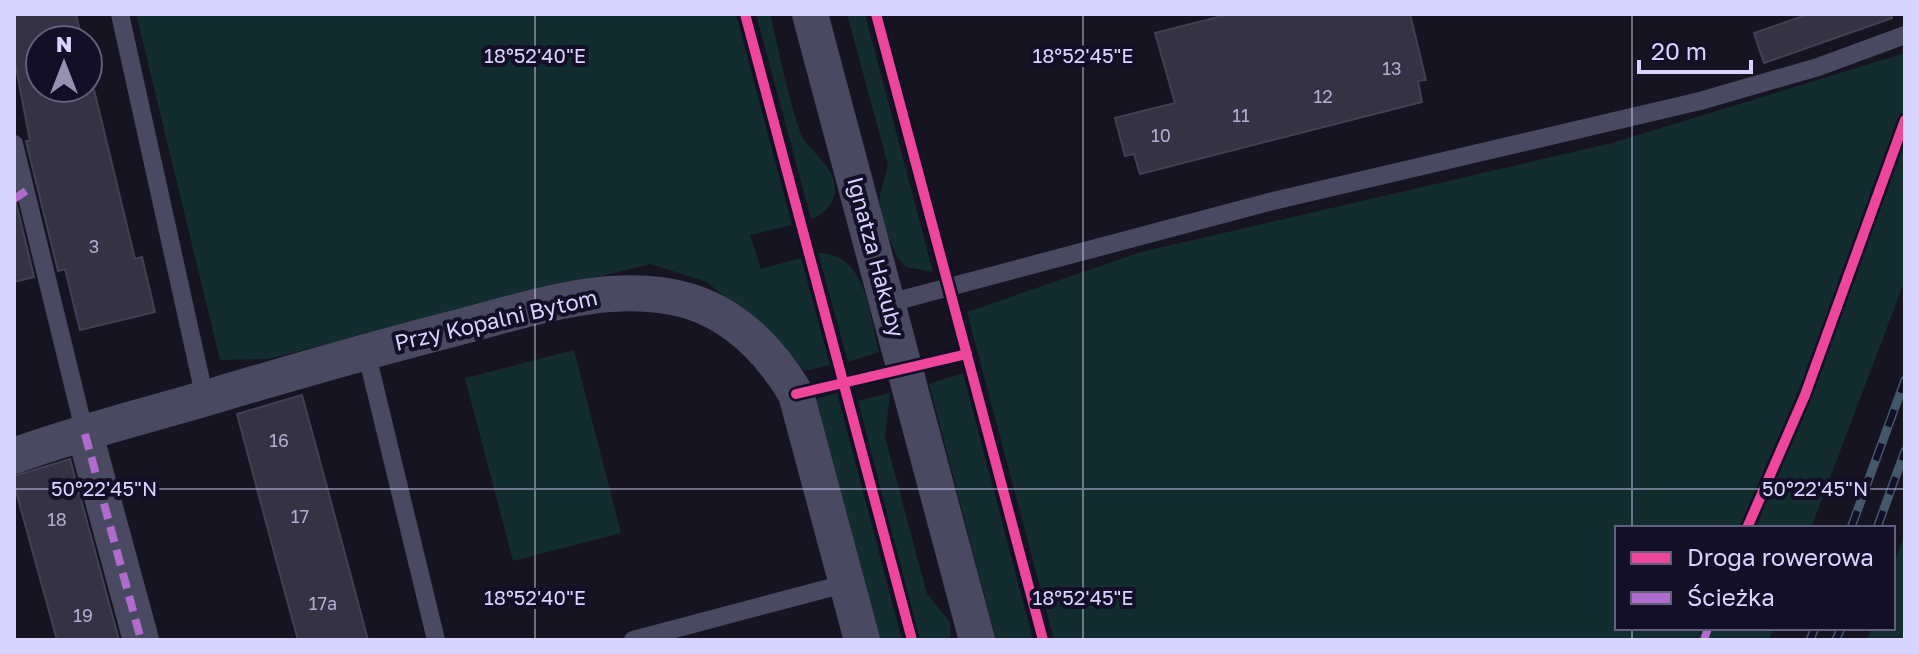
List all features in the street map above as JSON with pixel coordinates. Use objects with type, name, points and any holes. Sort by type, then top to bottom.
[{"type":"street","name":"Ignatza Hakuby","points":[[810,14],[977,640]]},
{"type":"street","name":"Przy Kopalni Bytom","points":[[14,456],[366,351],[583,297],[623,293],[689,301],[740,327],[776,360],[796,394],[862,640]]},
{"type":"street","points":[[85,434],[141,640]]},
{"type":"lane","points":[[120,14],[205,399]]},
{"type":"lane","points":[[889,303],[1273,201],[1700,101],[1818,67],[1905,35]]},
{"type":"lane","points":[[14,144],[85,434]]},
{"type":"lane","points":[[366,351],[436,640]]},
{"type":"lane","points":[[633,640],[848,583]]},
{"type":"green space","points":[[136,14],[736,14],[792,225],[750,235],[761,269],[801,258],[830,365],[805,371],[776,341],[707,282],[650,264],[268,359],[220,360]]},
{"type":"green space","points":[[756,14],[770,14],[800,131],[834,180],[835,193],[831,203],[820,215],[811,219]]},
{"type":"green space","points":[[847,14],[865,14],[933,272],[906,267],[897,257],[883,224],[879,199],[888,165]]},
{"type":"green space","points":[[1905,53],[1905,280],[1812,526],[1615,526],[1615,630],[1772,630],[1769,640],[1054,640],[967,312],[1141,252],[1612,143]]},
{"type":"green space","points":[[818,253],[847,263],[856,274],[868,304],[879,352],[848,362]]},
{"type":"green space","points":[[574,350],[621,533],[513,561],[465,378]]},
{"type":"green space","points":[[963,373],[1033,640],[996,640],[929,384]]},
{"type":"green space","points":[[837,393],[902,640],[879,640],[815,399]]},
{"type":"green space","points":[[890,393],[885,437],[927,594],[950,622],[951,636],[946,640],[920,640],[858,401]]},
{"type":"green space","points":[[1905,533],[1905,640],[1867,640],[1870,630],[1895,630],[1895,561]]},
{"type":"building","points":[[14,14],[76,14],[78,24],[24,24],[24,104],[97,104],[135,259],[142,257],[155,312],[80,330],[65,269],[58,271],[26,141],[30,141],[14,57]]},
{"type":"building","points":[[1230,14],[1410,14],[1426,80],[1418,81],[1422,102],[1140,174],[1134,154],[1125,156],[1115,118],[1175,103],[1155,33]]},
{"type":"building","points":[[1809,14],[1891,14],[1892,18],[1764,63],[1754,33]]},
{"type":"building","points":[[14,194],[34,277],[14,282]]},
{"type":"building","points":[[302,395],[368,640],[298,640],[278,567],[237,414]]},
{"type":"building","points":[[70,459],[119,640],[57,640],[14,484],[14,476]]},
{"type":"railway","points":[[1852,526],[1905,380]]},
{"type":"railway","points":[[1878,526],[1905,451]]},
{"type":"railway","points":[[1810,640],[1814,630]]},
{"type":"railway","points":[[1836,640],[1840,630]]},
{"type":"marked path","points":[[14,199],[26,191]]},
{"type":"marked path","points":[[85,434],[141,640]]},
{"type":"marked path","points":[[1704,640],[1707,630]]},
{"type":"cycle path","points":[[745,14],[912,640]]},
{"type":"cycle path","points":[[876,14],[1043,640]]},
{"type":"cycle path","points":[[1748,526],[1805,395],[1905,120]]},
{"type":"cycle path","points":[[796,394],[967,354]]}]
